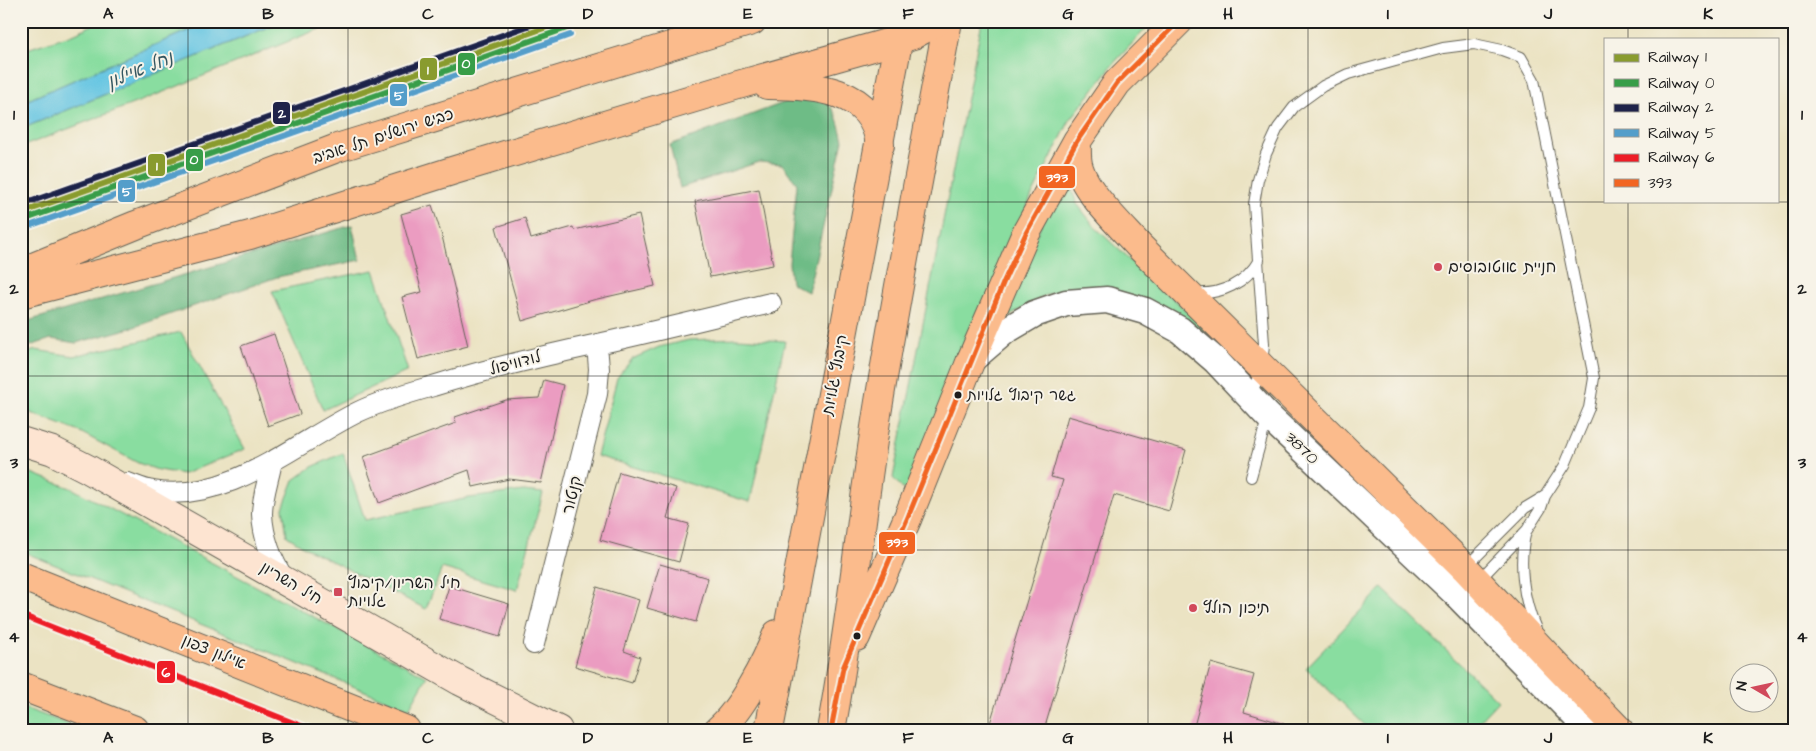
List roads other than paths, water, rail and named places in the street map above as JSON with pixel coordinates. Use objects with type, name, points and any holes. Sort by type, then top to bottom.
[{"type":"main road","name":"כביש ירושלים תל אביב","points":[[21,272],[136,225],[337,148],[752,21]]},
{"type":"main road","points":[[21,294],[250,235],[456,170],[868,48],[900,30],[913,35],[939,21]]},
{"type":"main road","points":[[831,730],[843,668],[878,408],[948,21]]},
{"type":"main road","points":[[843,668],[1026,233],[1077,141],[1117,83],[1179,21]]},
{"type":"main road","name":"קיבוץ גלויות","points":[[769,730],[900,30]]},
{"type":"main road","points":[[738,85],[811,87],[831,91],[846,97],[858,104],[869,114],[876,125],[880,145]]},
{"type":"main road","points":[[1077,141],[1079,169],[1085,182],[1140,247],[1262,366],[1464,582],[1554,663],[1619,730]]},
{"type":"main road","name":"חיל השריון","points":[[21,441],[53,451],[96,474],[460,681],[558,730]]},
{"type":"main road","points":[[718,730],[740,704],[769,653],[800,569]]},
{"type":"main road","name":"איילון צפון","points":[[21,576],[406,730]]},
{"type":"main road","points":[[21,686],[135,730]]},
{"type":"street","name":"3870","points":[[971,360],[1005,331],[1034,314],[1066,303],[1106,300],[1145,312],[1180,330],[1216,361],[1259,406],[1464,582],[1590,730]]},
{"type":"street","name":"לודוויפול","points":[[96,474],[153,491],[178,492],[210,488],[233,480],[272,461],[308,439],[359,412],[405,394],[550,353],[597,344],[771,303]]},
{"type":"street","name":"קנטור","points":[[534,644],[597,394],[599,369],[597,344]]},
{"type":"street","points":[[272,461],[262,514],[271,555],[285,580]]},
{"type":"lane","points":[[1251,477],[1264,344],[1254,204],[1258,180],[1266,154],[1278,128],[1294,107],[1323,86],[1348,74],[1443,48],[1474,44],[1502,50],[1520,57],[1534,80],[1594,378],[1589,408],[1577,439],[1565,465],[1545,496],[1541,508],[1526,530],[1464,582]]},
{"type":"lane","points":[[1186,293],[1204,294],[1219,292],[1245,276],[1254,268],[1259,260]]},
{"type":"lane","points":[[1464,582],[1525,508],[1545,496]]},
{"type":"lane","points":[[1526,530],[1523,542],[1522,566],[1525,591],[1531,618],[1554,663]]},
{"type":"water","name":"נחל איילון","points":[[210,21],[283,21],[21,129],[21,103]]},
{"type":"rail line","name":"2","points":[[21,205],[542,21]]},
{"type":"rail line","name":"1","points":[[21,213],[564,21]]},
{"type":"rail line","name":"0","points":[[23,220],[567,28]]},
{"type":"rail line","name":"5","points":[[26,227],[570,35]]},
{"type":"rail line","name":"6","points":[[21,615],[311,730]]},
{"type":"place","name":"חניית אוטובוסים","points":[[1438,267]]},
{"type":"place","name":"גשר קיבוץ גלויות","points":[[958,395]]},
{"type":"place","name":"חיל השריון/קיבוץ גלויות","points":[[338,592]]},
{"type":"place","name":"תיכון הולץ","points":[[1193,608]]}]
